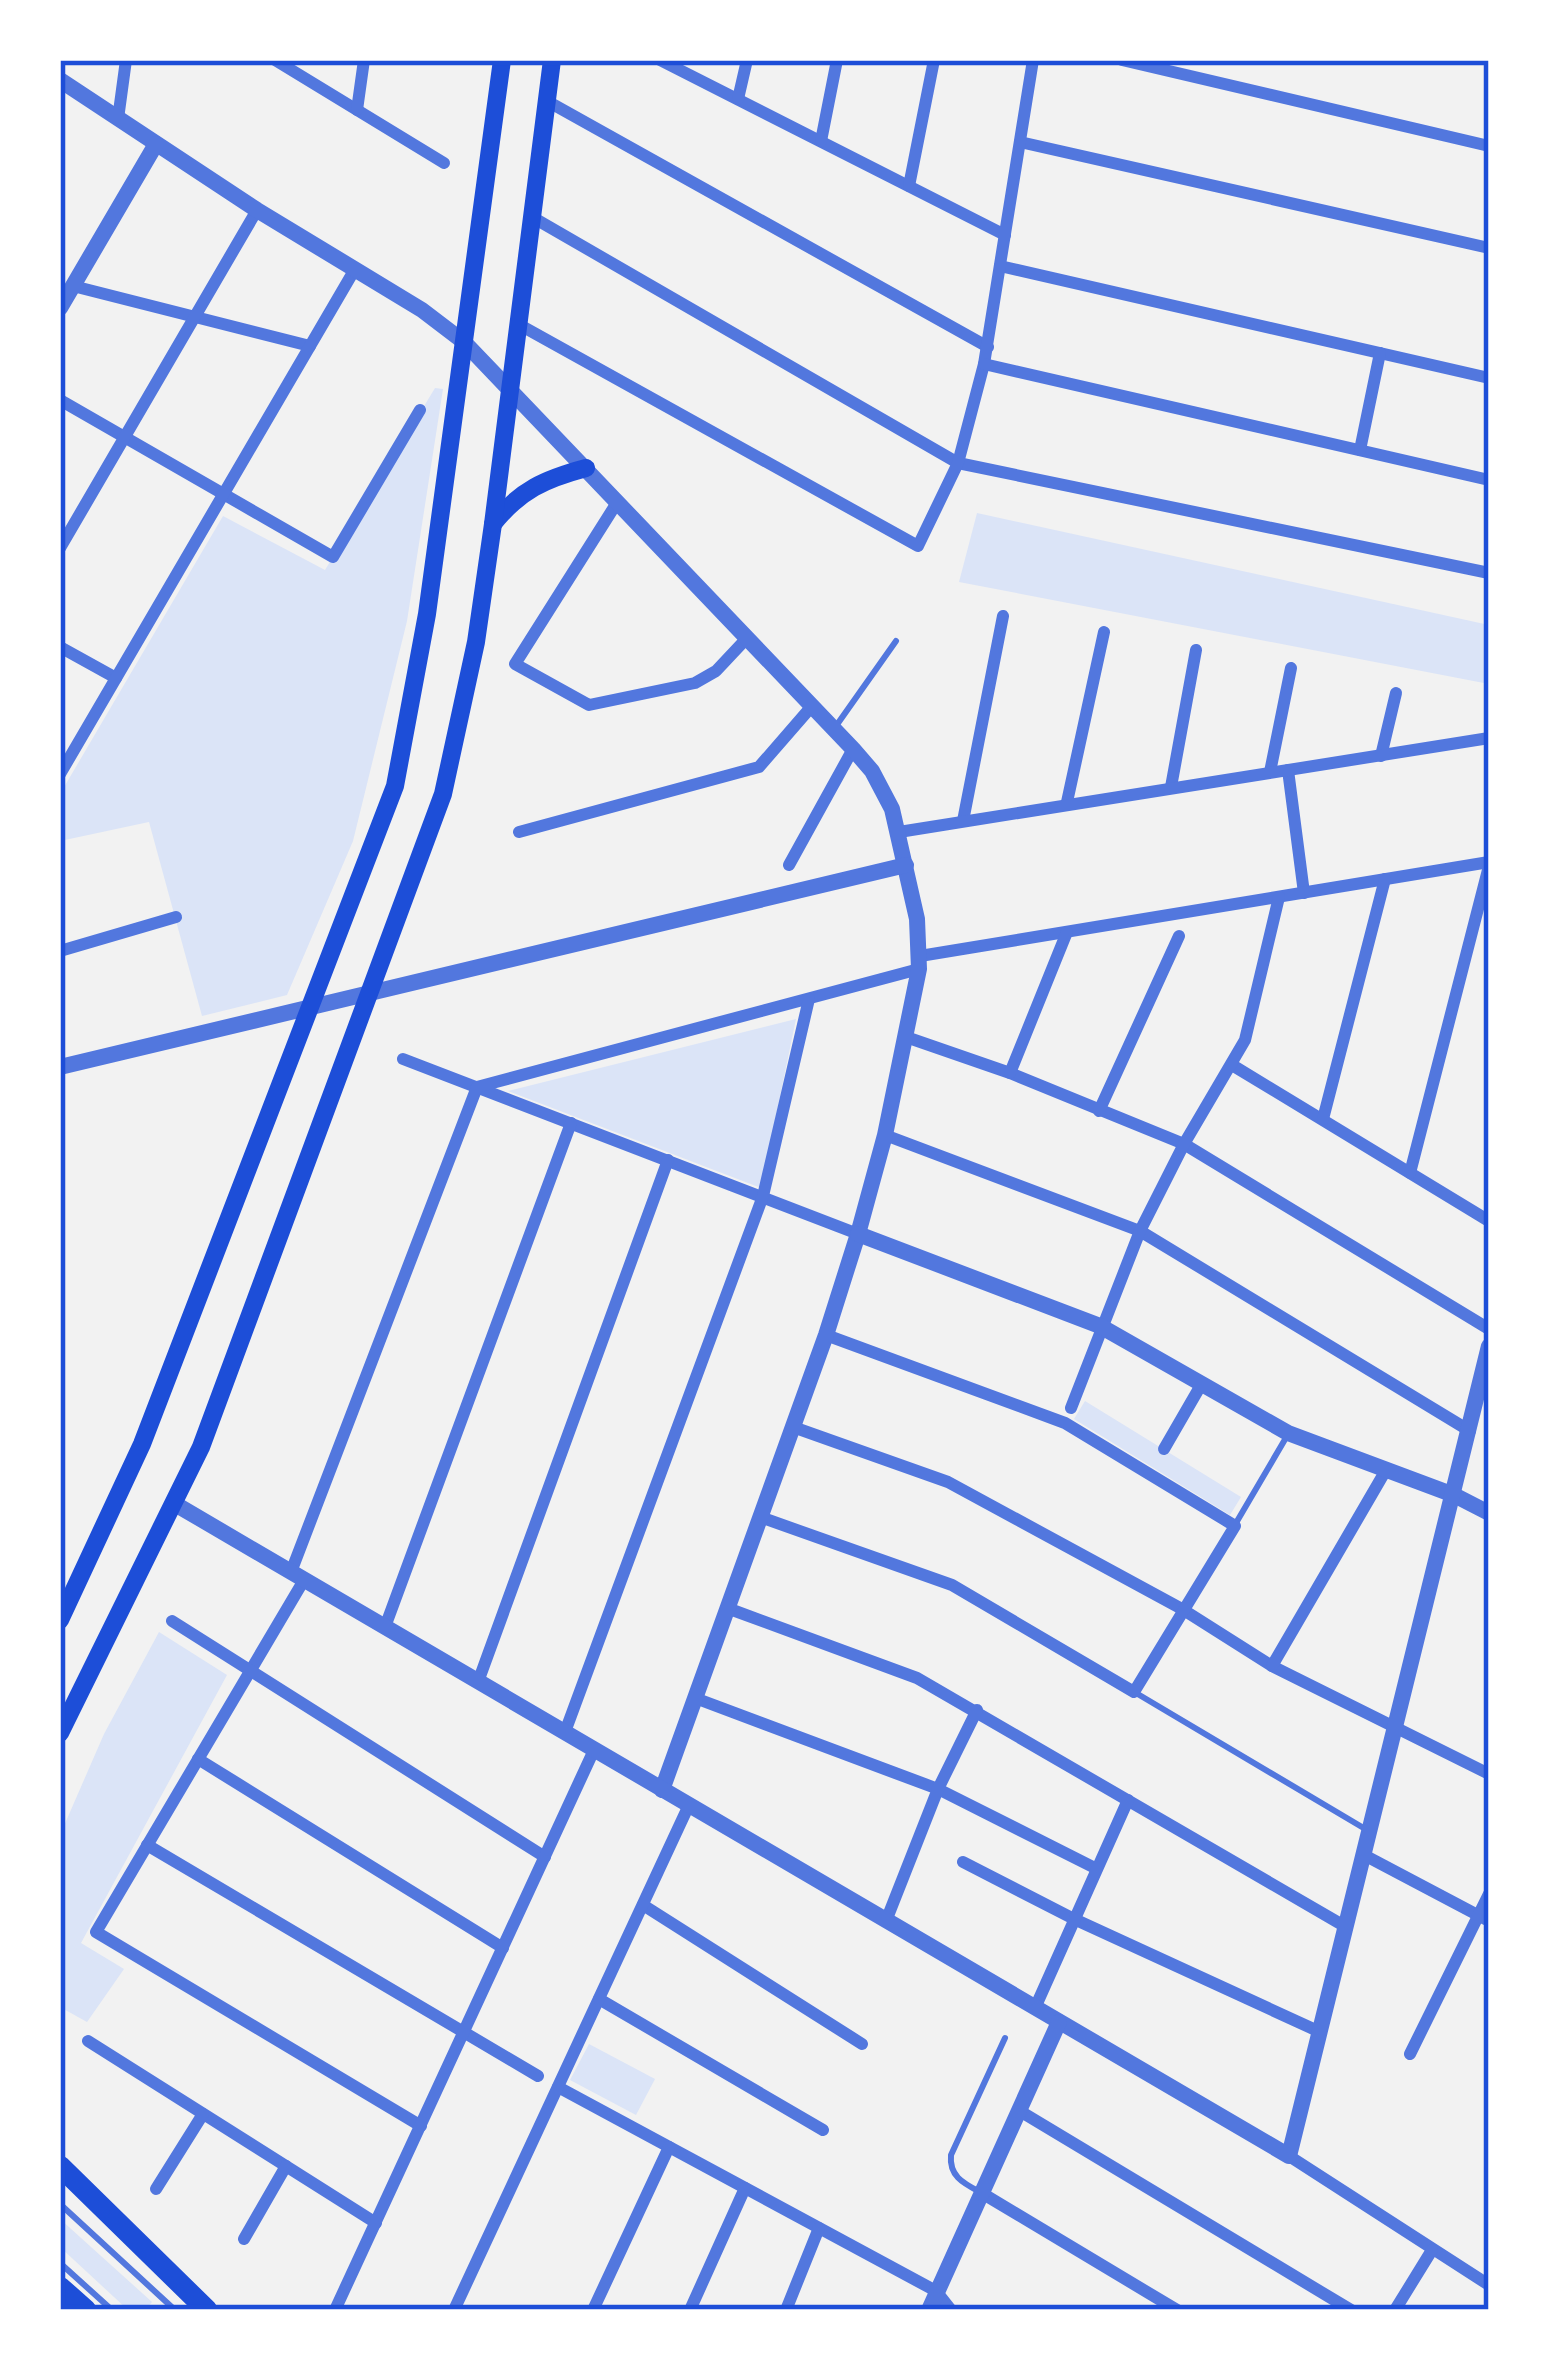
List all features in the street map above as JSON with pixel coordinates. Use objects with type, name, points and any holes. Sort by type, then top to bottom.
[{"type":"main road","points":[[60,1619],[127,1481],[384,819],[404,751],[502,60]]},
{"type":"main road","points":[[60,1733],[208,1429],[419,864],[455,750],[494,524],[552,60]]},
{"type":"main road","points":[[494,524],[525,490],[586,468]]},
{"type":"main road","points":[[62,2166],[207,2310]]},
{"type":"main road","points":[[60,2287],[86,2310]]},
{"type":"street","points":[[118,119],[126,60]]},
{"type":"street","points":[[274,60],[444,163]]},
{"type":"street","points":[[357,110],[364,60]]},
{"type":"street","points":[[660,60],[1005,235]]},
{"type":"street","points":[[738,99],[747,60]]},
{"type":"street","points":[[821,141],[837,60]]},
{"type":"street","points":[[909,186],[934,60]]},
{"type":"street","points":[[518,324],[918,546],[958,463],[984,364],[1033,60]]},
{"type":"street","points":[[1122,60],[1489,146]]},
{"type":"street","points":[[65,87],[427,314],[464,342],[853,749],[883,788],[906,865],[920,963],[885,1135],[826,1335],[662,1790]]},
{"type":"street","points":[[547,101],[988,347]]},
{"type":"street","points":[[1020,142],[1489,248]]},
{"type":"street","points":[[60,308],[156,144]]},
{"type":"street","points":[[60,548],[257,209]]},
{"type":"street","points":[[532,217],[958,463],[1489,573]]},
{"type":"street","points":[[1000,266],[1489,378]]},
{"type":"street","points":[[60,775],[355,269]]},
{"type":"street","points":[[73,286],[310,346]]},
{"type":"street","points":[[1360,450],[1380,352]]},
{"type":"street","points":[[984,364],[1489,480]]},
{"type":"street","points":[[60,400],[333,557],[420,410]]},
{"type":"street","points":[[618,502],[515,664],[589,705],[695,683],[716,670],[747,638]]},
{"type":"street","points":[[963,821],[1004,616]]},
{"type":"street","points":[[1067,802],[1104,632]]},
{"type":"street","points":[[60,647],[116,678]]},
{"type":"street","points":[[1171,787],[1196,650]]},
{"type":"street","points":[[1270,772],[1291,668]]},
{"type":"street","points":[[1381,756],[1396,693]]},
{"type":"street","points":[[519,832],[759,767],[812,706]]},
{"type":"street","points":[[898,832],[1489,738]]},
{"type":"street","points":[[790,865],[853,749]]},
{"type":"street","points":[[1288,770],[1304,893]]},
{"type":"street","points":[[477,1087],[808,999],[920,963],[1067,932],[1489,864],[1410,1173]]},
{"type":"street","points":[[60,1067],[906,865]]},
{"type":"street","points":[[1323,1120],[1385,879]]},
{"type":"street","points":[[1071,1408],[1140,1231],[1245,1040],[1279,897]]},
{"type":"street","points":[[60,951],[176,917]]},
{"type":"street","points":[[1010,1073],[1067,932]]},
{"type":"street","points":[[1099,1111],[1179,936]]},
{"type":"street","points":[[565,1732],[763,1196],[808,999]]},
{"type":"street","points":[[906,1037],[1010,1073],[1184,1144],[1489,1329]]},
{"type":"street","points":[[403,1059],[1100,1326],[1288,1433],[1454,1495],[1489,1513]]},
{"type":"street","points":[[1232,1064],[1489,1221]]},
{"type":"street","points":[[421,2126],[96,1931],[250,1670],[297,1576],[477,1087]]},
{"type":"street","points":[[385,1627],[571,1123]]},
{"type":"street","points":[[885,1135],[1140,1231],[1470,1432]]},
{"type":"street","points":[[478,1682],[668,1160]]},
{"type":"street","points":[[760,1516],[952,1585],[1134,1692],[1234,1526],[1065,1423],[826,1335]]},
{"type":"street","points":[[1288,2156],[1489,1346]]},
{"type":"street","points":[[1163,1449],[1202,1385]]},
{"type":"street","points":[[793,1426],[949,1482],[1182,1610],[1272,1666],[1489,1774]]},
{"type":"street","points":[[1272,1666],[1385,1470]]},
{"type":"street","points":[[175,1504],[1288,2156],[1489,2285]]},
{"type":"street","points":[[727,1608],[871,1659],[977,1710],[1346,1927]]},
{"type":"street","points":[[172,1621],[545,1856]]},
{"type":"street","points":[[695,1698],[938,1789],[1095,1868]]},
{"type":"street","points":[[886,1921],[938,1789],[977,1710]]},
{"type":"street","points":[[335,2310],[594,1750]]},
{"type":"street","points":[[198,1759],[503,1948]]},
{"type":"street","points":[[1035,2008],[1128,1800]]},
{"type":"street","points":[[454,2310],[689,1805]]},
{"type":"street","points":[[147,1845],[538,2076]]},
{"type":"street","points":[[1364,1855],[1484,1919]]},
{"type":"street","points":[[963,1862],[1074,1919],[1320,2032]]},
{"type":"street","points":[[1410,2054],[1484,1919],[1489,1894]]},
{"type":"street","points":[[643,1905],[862,2044]]},
{"type":"street","points":[[599,1999],[823,2130]]},
{"type":"street","points":[[928,2310],[1059,2022]]},
{"type":"street","points":[[88,2041],[376,2223]]},
{"type":"street","points":[[558,2087],[936,2291],[951,2310]]},
{"type":"street","points":[[1018,2110],[1351,2310]]},
{"type":"street","points":[[156,2189],[203,2114]]},
{"type":"street","points":[[593,2310],[669,2146]]},
{"type":"street","points":[[244,2239],[286,2166]]},
{"type":"street","points":[[690,2310],[745,2188]]},
{"type":"street","points":[[980,2192],[1177,2310]]},
{"type":"street","points":[[786,2310],[820,2228]]},
{"type":"street","points":[[1396,2310],[1432,2250]]},
{"type":"lane","points":[[834,729],[896,641]]},
{"type":"lane","points":[[1234,1526],[1288,1433]]},
{"type":"lane","points":[[1134,1692],[1370,1832]]},
{"type":"lane","points":[[980,2192],[955,2177],[951,2155],[1005,2038]]},
{"type":"lane","points":[[60,2204],[175,2310]]},
{"type":"lane","points":[[60,2263],[112,2310]]},
{"type":"shaded area","points":[[435,388],[443,389],[407,621],[353,841],[287,995],[202,1016],[149,822],[60,841],[60,794],[223,516],[325,570]]},
{"type":"shaded area","points":[[977,513],[1489,625],[1489,684],[959,582]]},
{"type":"shaded area","points":[[796,1019],[761,1188],[508,1091]]},
{"type":"shaded area","points":[[1085,1401],[1241,1497],[1230,1515],[1074,1419]]},
{"type":"shaded area","points":[[159,1632],[227,1675],[81,1943],[124,1969],[87,2022],[60,2007],[60,1835],[104,1734]]},
{"type":"shaded area","points":[[589,2044],[655,2079],[636,2115],[570,2080]]},
{"type":"shaded area","points":[[60,2219],[152,2302],[145,2310],[128,2310],[60,2247]]}]
